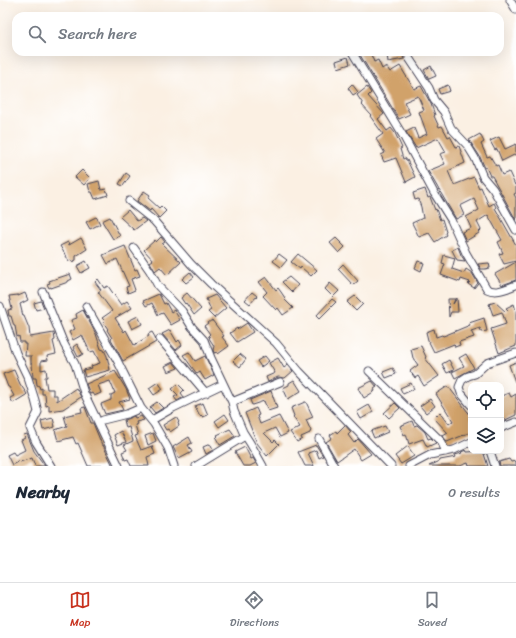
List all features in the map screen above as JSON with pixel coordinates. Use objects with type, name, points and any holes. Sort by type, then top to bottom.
[{"type":"street","points":[[510,0],[516,10]]},
{"type":"street","points":[[354,56],[405,139],[434,193],[451,220],[466,253],[487,289],[498,291],[516,285]]},
{"type":"street","points":[[409,58],[434,100],[444,112],[451,128],[467,145],[475,158],[483,177],[492,189],[516,230]]},
{"type":"street","points":[[129,201],[154,221],[191,264],[211,284],[276,343],[298,371],[391,466]]},
{"type":"street","points":[[134,248],[150,271],[158,286],[182,311],[192,328],[204,340],[232,402],[234,411],[245,436],[263,466]]},
{"type":"street","points":[[43,292],[64,344],[75,364],[84,394],[119,466]]},
{"type":"street","points":[[0,306],[16,353],[28,378],[38,412],[30,428],[36,442],[51,466]]},
{"type":"street","points":[[86,306],[117,360],[141,408],[152,420],[168,448],[174,466]]},
{"type":"street","points":[[160,339],[206,393]]},
{"type":"street","points":[[468,401],[461,393],[459,387],[462,380],[475,374],[487,363],[516,353]]},
{"type":"street","points":[[369,371],[441,441],[446,452]]},
{"type":"street","points":[[232,402],[252,392],[280,382]]},
{"type":"street","points":[[152,420],[173,408],[224,384]]},
{"type":"street","points":[[103,420],[127,414],[141,408]]},
{"type":"street","points":[[504,427],[516,422]]},
{"type":"street","points":[[196,466],[245,436]]},
{"type":"street","points":[[319,439],[334,466]]},
{"type":"street","points":[[409,466],[430,455],[454,450],[468,443]]},
{"type":"street","points":[[491,454],[494,466]]},
{"type":"building","points":[[361,56],[372,56],[374,62],[378,60],[382,69],[386,66],[390,72],[400,66],[414,89],[421,86],[431,104],[439,127],[442,126],[456,147],[459,146],[465,163],[448,171],[454,185],[474,177],[479,188],[481,187],[489,206],[494,203],[495,208],[516,245],[516,261],[504,264],[499,254],[503,253],[498,242],[502,240],[488,215],[477,222],[481,230],[479,233],[466,241],[462,232],[471,228],[466,217],[479,210],[474,199],[460,206],[464,215],[456,219],[428,171],[445,164],[440,154],[446,152],[438,138],[416,148],[406,132],[414,128],[418,138],[427,134],[419,112],[424,110],[418,96],[404,102],[410,114],[399,119]]},
{"type":"building","points":[[387,56],[403,56],[404,59],[388,62]]},
{"type":"building","points":[[348,57],[350,64],[338,68],[336,61]]},
{"type":"building","points":[[431,66],[436,76],[429,79],[424,70]]},
{"type":"building","points":[[352,84],[358,92],[353,95],[348,88]]},
{"type":"building","points":[[448,85],[450,91],[440,94],[438,89]]},
{"type":"building","points":[[367,87],[371,93],[368,96],[384,114],[378,119],[387,131],[391,128],[395,133],[402,148],[400,149],[403,159],[405,158],[407,160],[415,177],[406,182],[396,158],[384,162],[381,155],[385,153],[376,139],[383,134],[370,116],[371,115],[362,105],[363,104],[357,95]]},
{"type":"building","points":[[480,134],[484,142],[481,144],[487,157],[490,156],[496,166],[498,165],[502,175],[509,172],[515,185],[516,184],[516,193],[514,194],[516,198],[516,220],[492,176],[490,176],[469,140]]},
{"type":"building","points":[[499,137],[505,149],[516,144],[516,154],[502,161],[497,149],[495,150],[490,141]]},
{"type":"building","points":[[82,170],[90,178],[84,185],[75,177]]},
{"type":"building","points":[[126,173],[130,176],[123,186],[119,184]]},
{"type":"building","points":[[99,181],[101,190],[106,189],[108,195],[95,199],[92,192],[90,192],[88,184]]},
{"type":"building","points":[[425,189],[428,198],[430,197],[440,220],[442,219],[446,232],[446,235],[435,242],[429,233],[419,237],[412,223],[423,218],[418,199],[415,200],[413,193]]},
{"type":"building","points":[[144,191],[150,195],[148,198],[159,208],[161,206],[166,211],[159,218],[151,209],[150,211],[137,201]]},
{"type":"building","points":[[128,210],[137,221],[142,218],[146,221],[134,230],[120,217]]},
{"type":"building","points":[[96,217],[100,224],[90,229],[86,222]]},
{"type":"building","points":[[110,217],[120,236],[113,239],[102,221]]},
{"type":"building","points":[[161,237],[165,242],[162,244],[181,262],[167,275],[160,267],[155,271],[150,262],[153,260],[144,250],[155,240],[156,242]]},
{"type":"building","points":[[81,238],[87,249],[76,256],[76,260],[72,262],[71,260],[69,261],[60,246],[68,242],[69,245]]},
{"type":"building","points":[[336,238],[345,247],[339,253],[330,243]]},
{"type":"building","points":[[125,246],[135,270],[137,269],[140,276],[131,279],[135,290],[128,293],[126,287],[129,286],[117,259],[108,264],[103,255]]},
{"type":"building","points":[[458,247],[465,261],[457,260],[452,250]]},
{"type":"building","points":[[279,254],[287,260],[281,267],[273,261]]},
{"type":"building","points":[[298,254],[317,270],[311,276],[301,267],[300,269],[291,262]]},
{"type":"building","points":[[444,255],[455,258],[452,269],[464,273],[466,269],[472,273],[478,283],[474,288],[468,284],[470,282],[461,279],[460,282],[441,275],[445,264],[442,263]]},
{"type":"building","points":[[86,261],[90,268],[81,273],[77,266]]},
{"type":"building","points":[[418,261],[424,263],[421,271],[415,268]]},
{"type":"building","points":[[516,262],[516,280],[502,285],[495,274]]},
{"type":"building","points":[[489,263],[490,268],[485,269],[481,269],[478,264]]},
{"type":"building","points":[[343,264],[358,281],[353,285],[338,269]]},
{"type":"building","points":[[190,272],[194,277],[186,283],[182,279]]},
{"type":"building","points":[[70,274],[72,279],[68,282],[49,288],[47,284],[50,283],[49,281]]},
{"type":"building","points":[[266,277],[276,290],[278,288],[285,298],[284,299],[293,308],[283,315],[278,308],[276,310],[263,296],[267,292],[259,282]]},
{"type":"building","points":[[289,277],[298,285],[292,292],[282,282]]},
{"type":"building","points":[[98,279],[104,288],[108,286],[121,305],[127,301],[132,308],[115,318],[124,332],[126,330],[134,345],[149,336],[148,334],[152,332],[155,337],[156,342],[123,361],[111,339],[112,338],[107,330],[108,329],[103,322],[105,321],[102,318],[112,311],[98,292],[101,290],[95,282]]},
{"type":"building","points":[[330,283],[339,291],[333,297],[325,289]]},
{"type":"building","points":[[252,292],[257,296],[250,304],[245,300]]},
{"type":"building","points":[[25,293],[28,300],[20,304],[23,316],[29,328],[30,337],[54,333],[55,340],[53,341],[56,354],[47,356],[48,360],[41,361],[41,370],[46,369],[47,377],[45,377],[47,389],[53,389],[53,395],[57,395],[57,401],[76,388],[81,397],[63,409],[49,411],[49,405],[46,406],[45,394],[42,394],[42,388],[40,389],[37,385],[36,378],[33,378],[31,356],[25,356],[26,344],[24,344],[24,342],[20,342],[11,316],[9,316],[8,310],[12,309],[9,296],[18,296]]},
{"type":"building","points":[[187,293],[201,309],[194,315],[181,298]]},
{"type":"building","points":[[159,294],[164,304],[166,303],[171,312],[174,310],[180,320],[171,325],[163,313],[158,315],[152,303],[146,306],[143,301]]},
{"type":"building","points":[[215,295],[226,308],[214,318],[208,312],[211,310],[206,299]]},
{"type":"building","points":[[355,296],[363,304],[356,311],[347,302]]},
{"type":"building","points":[[457,298],[458,312],[451,312],[449,317],[448,299],[455,299],[453,304]]},
{"type":"building","points":[[332,299],[336,302],[319,319],[316,316]]},
{"type":"building","points":[[41,301],[44,308],[36,310],[34,303]]},
{"type":"building","points":[[495,302],[506,312],[508,310],[506,308],[514,304],[516,311],[516,346],[499,353],[491,329],[506,324],[502,312],[493,315],[489,304]]},
{"type":"building","points":[[83,310],[96,334],[101,349],[104,350],[107,356],[110,370],[85,377],[83,370],[92,368],[91,366],[100,363],[94,351],[90,352],[82,335],[73,340],[69,332],[75,329],[71,320],[77,318],[76,314]]},
{"type":"building","points":[[138,316],[142,324],[132,329],[128,321]]},
{"type":"building","points":[[484,318],[487,331],[481,332],[480,328],[471,331],[474,337],[459,342],[460,345],[455,347],[454,344],[434,352],[426,332],[434,329],[436,337],[443,336],[470,325],[469,323]]},
{"type":"building","points":[[212,320],[224,336],[222,337],[229,346],[218,354],[217,352],[214,353],[214,346],[209,338],[210,337],[208,336],[210,334],[204,326]]},
{"type":"building","points":[[247,323],[253,332],[237,342],[230,333]]},
{"type":"building","points":[[170,330],[177,342],[179,340],[182,345],[176,350],[162,334]]},
{"type":"building","points":[[77,344],[83,354],[78,357],[73,347]]},
{"type":"building","points":[[421,346],[426,357],[425,358],[439,376],[424,386],[418,376],[415,378],[410,371],[418,365],[413,358],[411,349]]},
{"type":"building","points":[[189,352],[195,361],[205,356],[214,375],[205,380],[200,372],[197,374],[183,355]]},
{"type":"building","points":[[240,354],[246,359],[240,367],[233,361]]},
{"type":"building","points":[[466,354],[474,368],[455,378],[452,372],[464,366],[459,358]]},
{"type":"building","points":[[265,356],[269,361],[261,367],[257,361]]},
{"type":"building","points":[[278,358],[284,368],[288,365],[293,371],[285,378],[278,377],[268,382],[266,377],[275,373],[269,363]]},
{"type":"building","points":[[449,360],[454,370],[447,373],[442,364]]},
{"type":"building","points":[[173,362],[178,368],[168,372],[165,366]]},
{"type":"building","points":[[516,362],[516,381],[515,382],[509,365]]},
{"type":"building","points":[[393,368],[396,374],[386,378],[383,372]]},
{"type":"building","points":[[14,370],[20,384],[27,394],[13,403],[10,398],[14,396],[8,387],[3,374]]},
{"type":"building","points":[[115,371],[130,399],[119,402],[123,410],[105,414],[101,404],[111,400],[111,395],[115,393],[110,381],[98,385],[101,393],[94,396],[92,393],[90,394],[86,384]]},
{"type":"building","points":[[294,380],[301,391],[288,399],[283,388]]},
{"type":"building","points":[[372,381],[377,387],[374,389],[375,391],[364,398],[358,388]]},
{"type":"building","points":[[158,382],[163,389],[154,395],[149,388]]},
{"type":"building","points":[[411,383],[414,389],[403,394],[400,388]]},
{"type":"building","points":[[178,384],[184,390],[181,393],[184,397],[177,401],[174,397],[178,395],[172,389]]},
{"type":"building","points":[[448,386],[468,412],[468,433],[447,442],[443,436],[448,433],[434,418],[440,412],[449,424],[453,421],[436,394]]},
{"type":"building","points":[[271,391],[277,408],[268,411],[264,401],[252,405],[250,400]]},
{"type":"building","points":[[509,393],[511,397],[516,394],[516,415],[504,421],[504,418],[504,395]]},
{"type":"building","points":[[430,399],[435,406],[426,413],[420,406]]},
{"type":"building","points":[[157,402],[163,408],[155,413],[150,407]]},
{"type":"building","points":[[305,402],[313,417],[306,420],[311,431],[310,433],[301,437],[302,439],[297,442],[290,432],[300,427],[293,417],[291,408]]},
{"type":"building","points":[[203,403],[208,415],[203,417],[201,415],[200,416],[195,406]]},
{"type":"building","points":[[395,403],[400,408],[389,418],[384,413]]},
{"type":"building","points":[[369,405],[373,412],[361,419],[357,412]]},
{"type":"building","points":[[85,407],[91,423],[93,423],[113,466],[88,466],[78,443],[76,444],[73,437],[58,441],[55,430],[67,426],[64,416],[82,412],[81,408]]},
{"type":"building","points":[[256,408],[259,415],[257,416],[260,424],[279,416],[288,433],[280,437],[275,428],[264,433],[273,442],[275,440],[279,444],[267,456],[257,443],[245,413]]},
{"type":"building","points":[[225,414],[229,420],[219,427],[215,421]]},
{"type":"building","points":[[134,416],[135,418],[141,416],[144,420],[136,422],[137,424],[135,425],[138,435],[135,436],[141,450],[152,446],[155,454],[147,457],[149,466],[131,466],[128,459],[125,460],[122,452],[127,450],[124,445],[133,441],[129,427],[126,428],[124,420]]},
{"type":"building","points":[[176,417],[179,422],[179,426],[170,432],[168,429],[166,430],[163,425]]},
{"type":"building","points":[[53,418],[55,427],[43,430],[41,421]]},
{"type":"building","points":[[412,421],[414,426],[417,425],[425,432],[428,439],[431,438],[436,443],[427,447],[423,439],[409,444],[406,434],[404,435],[400,426]]},
{"type":"building","points":[[345,425],[351,432],[348,435],[354,443],[358,439],[371,454],[361,460],[354,449],[337,461],[326,442],[332,438],[330,435],[336,431],[337,433]]},
{"type":"building","points":[[385,426],[388,432],[374,438],[371,431]]},
{"type":"building","points":[[230,429],[235,436],[220,445],[216,438],[218,436],[217,435]]},
{"type":"building","points":[[121,431],[126,442],[118,445],[114,435]]},
{"type":"building","points":[[153,433],[156,441],[148,445],[145,436]]},
{"type":"building","points":[[27,434],[34,451],[45,466],[35,466],[32,458],[19,461],[12,465],[7,455],[13,452],[15,455],[25,450],[21,440],[25,438],[24,435]]},
{"type":"building","points":[[189,437],[192,443],[188,445],[192,452],[179,459],[173,447]]},
{"type":"building","points":[[210,444],[213,450],[206,454],[203,447]]},
{"type":"building","points":[[316,445],[323,456],[319,458],[316,450],[308,453],[314,466],[305,466],[298,452]]},
{"type":"building","points":[[408,446],[414,456],[401,464],[395,456]]},
{"type":"building","points":[[245,447],[251,459],[253,458],[256,463],[250,466],[243,466],[235,452]]},
{"type":"building","points":[[466,450],[468,454],[484,454],[488,466],[469,466],[468,463],[460,466],[429,466],[440,460],[456,457],[455,455],[462,453],[461,452]]},
{"type":"building","points":[[509,459],[511,462],[516,461],[516,466],[500,466],[499,462]]}]
